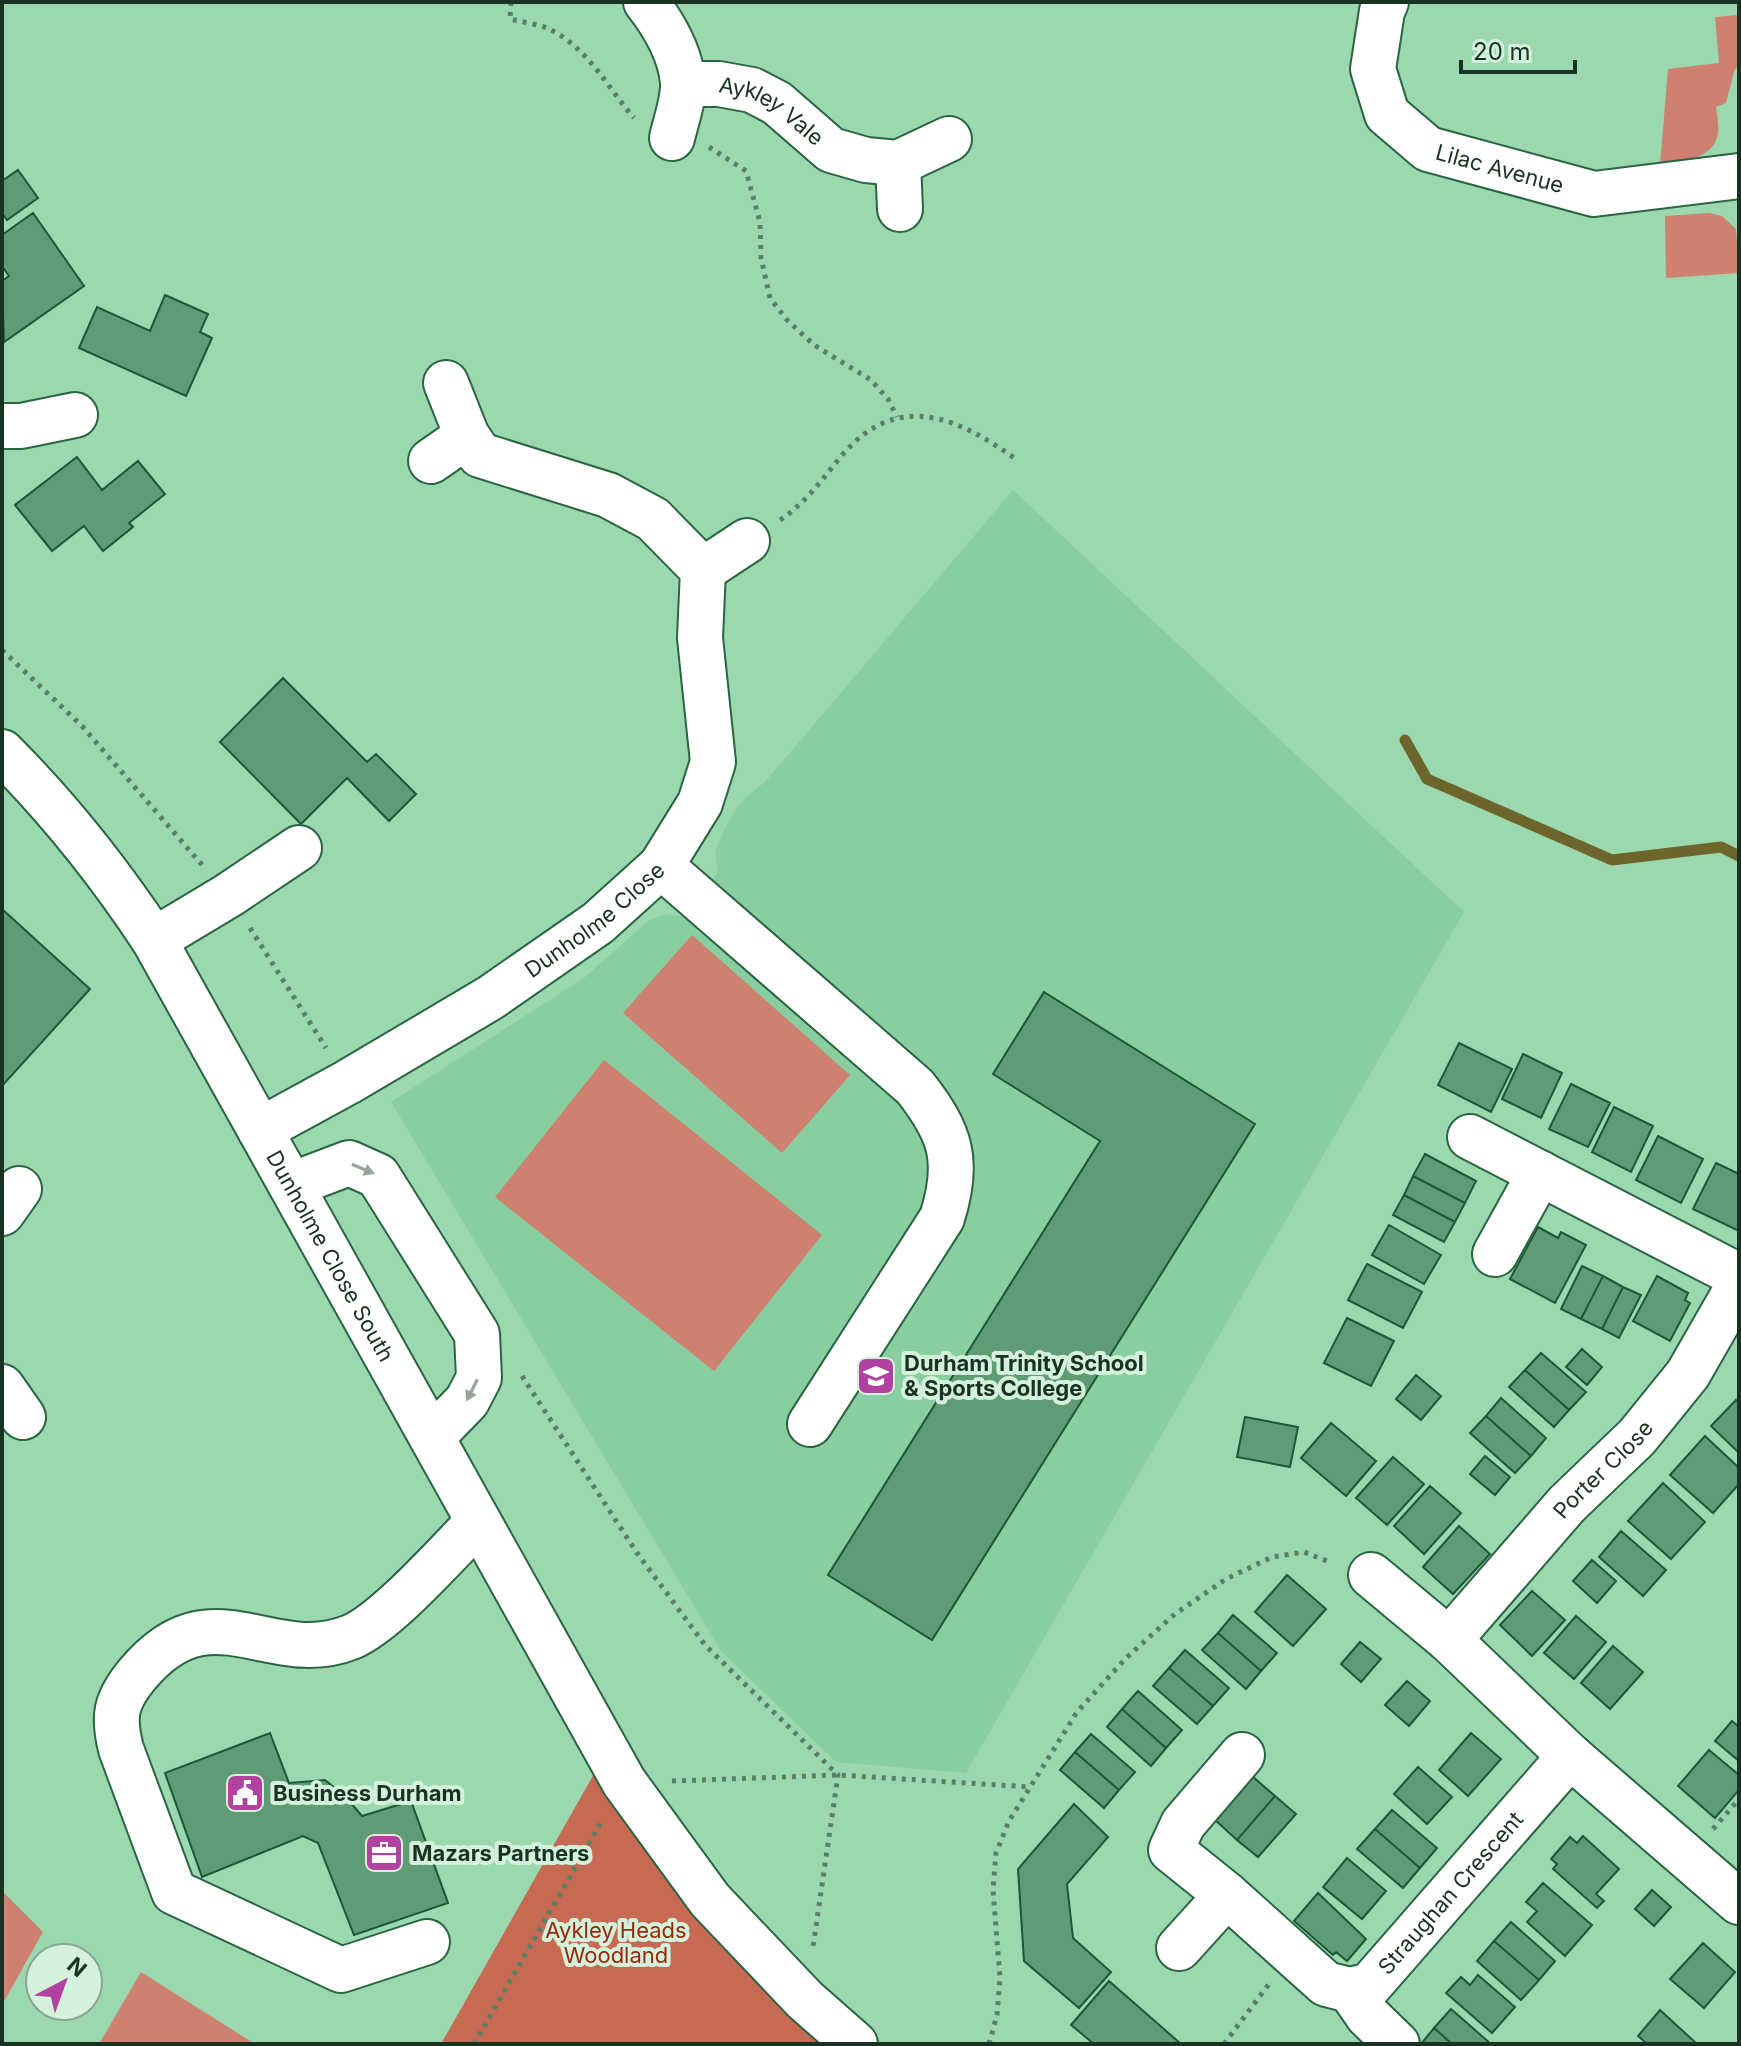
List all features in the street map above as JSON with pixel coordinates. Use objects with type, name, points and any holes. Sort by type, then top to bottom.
[{"type":"street","name":"Aykley Vale","points":[[646,2],[665,28],[676,53],[683,84],[672,138]]},
{"type":"street","name":"Lilac Avenue","points":[[1386,2],[1373,69],[1387,114],[1428,149],[1594,194],[1739,176]]},
{"type":"street","name":"Aykley Vale","points":[[683,84],[719,84],[752,90],[777,103],[831,150],[866,160],[898,163]]},
{"type":"street","points":[[900,209],[898,163],[949,139]]},
{"type":"street","points":[[446,383],[467,436],[480,455],[608,495],[653,519],[703,570],[747,541]]},
{"type":"street","points":[[2,426],[21,426],[75,415]]},
{"type":"street","points":[[431,461],[467,436]]},
{"type":"street","name":"Dunholme Close","points":[[260,1130],[490,998],[598,923],[661,866],[700,803],[713,762],[700,638],[703,570]]},
{"type":"street","name":"Dunholme Close South","points":[[2,752],[42,792],[114,880],[154,940],[624,1782],[710,1900],[805,2000],[855,2044]]},
{"type":"street","points":[[154,940],[299,848]]},
{"type":"street","points":[[661,866],[915,1087],[935,1113],[951,1149],[953,1168],[942,1218],[810,1424]]},
{"type":"street","points":[[1470,1137],[1739,1276]]},
{"type":"street","points":[[291,1185],[349,1163],[378,1176],[477,1334],[479,1378],[467,1401],[432,1437]]},
{"type":"street","points":[[1495,1254],[1540,1173]]},
{"type":"street","name":"Porter Close","points":[[1449,1640],[1567,1504],[1637,1437],[1688,1374],[1739,1285]]},
{"type":"street","points":[[427,1942],[341,1970],[174,1892],[121,1749],[115,1726],[116,1710],[127,1686],[148,1661],[181,1638],[217,1630],[308,1646],[353,1636],[369,1627],[399,1600],[478,1522]]},
{"type":"street","points":[[1371,1575],[1449,1640],[1570,1756],[1739,1902]]},
{"type":"street","points":[[1242,1755],[1183,1824],[1171,1850],[1227,1895],[1326,1984],[1350,1990],[1368,2016],[1397,2044]]},
{"type":"street","name":"Straughan Crescent","points":[[1350,1990],[1370,1985],[1570,1756]]},
{"type":"street","points":[[1179,1948],[1227,1895]]},
{"type":"path","points":[[511,2],[510,19],[547,28],[576,47],[596,67],[637,122],[653,132],[708,147],[730,158],[746,171],[760,222],[761,258],[770,298],[787,320],[814,345],[871,380],[888,399],[897,417]]},
{"type":"path","points":[[747,541],[799,508],[846,451],[870,428],[897,417],[925,415],[956,423],[985,437],[1017,460]]},
{"type":"path","points":[[2,650],[82,726],[229,895],[348,1082]]},
{"type":"path","points":[[516,1366],[637,1553],[705,1645],[838,1775]]},
{"type":"path","points":[[989,2044],[997,2015],[1000,1978],[993,1890],[996,1853],[1009,1821],[1077,1712],[1126,1658],[1175,1614],[1226,1579],[1272,1557],[1304,1552],[1371,1575]]},
{"type":"path","points":[[805,2000],[838,1775]]},
{"type":"path","points":[[474,2044],[624,1782],[838,1775],[1031,1787]]},
{"type":"path","points":[[1224,2044],[1292,1952]]},
{"type":"shaded area","points":[[1739,15],[1739,63],[1726,103],[1716,107],[1718,130],[1715,142],[1695,158],[1660,165],[1668,69],[1719,63],[1715,17]]},
{"type":"shaded area","points":[[1709,213],[1722,216],[1736,229],[1739,273],[1666,278],[1665,216]]},
{"type":"shaded area","name":"Durham Trinity School & Sports College","points":[[1013,490],[1464,912],[966,1773],[836,1762],[721,1651],[391,1102],[584,978],[648,921],[665,914],[683,917],[718,872],[715,851],[728,822],[743,800],[766,781]]},
{"type":"shaded area","points":[[692,935],[850,1075],[782,1153],[623,1013]]},
{"type":"shaded area","points":[[604,1060],[822,1235],[714,1371],[495,1197]]},
{"type":"shaded area","points":[[2,1891],[43,1932],[37,1942],[24,1942],[24,1966],[2,2005]]},
{"type":"shaded area","points":[[141,1972],[255,2044],[99,2044]]},
{"type":"green space","name":"Aykley Heads Woodland","points":[[607,1751],[855,2044],[441,2044]]},
{"type":"building","points":[[18,170],[38,198],[7,220],[2,213],[2,181]]},
{"type":"building","points":[[33,213],[84,286],[4,342],[2,281],[9,276],[2,266],[2,235]]},
{"type":"building","points":[[165,295],[208,314],[200,332],[212,338],[186,396],[79,348],[97,307],[150,331]]},
{"type":"building","points":[[77,457],[102,490],[138,461],[165,494],[129,523],[133,527],[103,551],[84,526],[52,551],[15,505]]},
{"type":"building","points":[[283,678],[367,762],[376,754],[416,794],[389,821],[347,778],[301,824],[220,742]]},
{"type":"building","points":[[2,909],[90,989],[2,1086]]},
{"type":"building","points":[[1044,992],[1255,1124],[932,1640],[828,1575],[1100,1141],[993,1074]]},
{"type":"building","points":[[1459,1043],[1512,1069],[1491,1112],[1438,1085]]},
{"type":"building","points":[[1523,1054],[1562,1073],[1541,1118],[1502,1099]]},
{"type":"building","points":[[1571,1084],[1610,1103],[1588,1147],[1549,1129]]},
{"type":"building","points":[[1614,1107],[1653,1126],[1631,1172],[1592,1152]]},
{"type":"building","points":[[1658,1136],[1703,1159],[1681,1203],[1636,1180]]},
{"type":"building","points":[[1425,1154],[1476,1181],[1465,1203],[1413,1176]]},
{"type":"building","points":[[1716,1163],[1739,1174],[1739,1231],[1693,1209]]},
{"type":"building","points":[[1413,1176],[1465,1203],[1455,1222],[1404,1195]]},
{"type":"building","points":[[1404,1195],[1455,1222],[1444,1242],[1393,1215]]},
{"type":"building","points":[[1389,1225],[1441,1255],[1424,1284],[1372,1255]]},
{"type":"building","points":[[1538,1227],[1558,1238],[1561,1232],[1586,1245],[1555,1303],[1510,1279]]},
{"type":"building","points":[[1367,1264],[1422,1292],[1403,1328],[1348,1300]]},
{"type":"building","points":[[1582,1266],[1603,1276],[1581,1319],[1561,1309]]},
{"type":"building","points":[[1603,1276],[1623,1287],[1602,1329],[1581,1319]]},
{"type":"building","points":[[1657,1276],[1688,1293],[1685,1300],[1690,1303],[1670,1341],[1633,1321]]},
{"type":"building","points":[[1623,1287],[1641,1295],[1619,1338],[1602,1329]]},
{"type":"building","points":[[1347,1318],[1394,1341],[1371,1386],[1324,1363]]},
{"type":"building","points":[[1582,1349],[1602,1367],[1587,1385],[1566,1367]]},
{"type":"building","points":[[1541,1353],[1586,1392],[1569,1410],[1525,1370]]},
{"type":"building","points":[[1525,1370],[1569,1410],[1554,1427],[1509,1387]]},
{"type":"building","points":[[1416,1375],[1441,1396],[1421,1420],[1396,1399]]},
{"type":"building","points":[[1501,1398],[1546,1438],[1531,1456],[1486,1416]]},
{"type":"building","points":[[1736,1400],[1739,1403],[1739,1453],[1711,1426]]},
{"type":"building","points":[[1486,1416],[1531,1456],[1515,1473],[1470,1433]]},
{"type":"building","points":[[1245,1417],[1298,1427],[1290,1467],[1237,1457]]},
{"type":"building","points":[[1331,1423],[1376,1461],[1346,1496],[1301,1458]]},
{"type":"building","points":[[1705,1436],[1739,1468],[1739,1484],[1713,1513],[1670,1475]]},
{"type":"building","points":[[1485,1456],[1510,1477],[1495,1495],[1470,1474]]},
{"type":"building","points":[[1393,1457],[1424,1484],[1387,1525],[1356,1498]]},
{"type":"building","points":[[1663,1483],[1705,1522],[1671,1559],[1628,1521]]},
{"type":"building","points":[[1430,1486],[1461,1513],[1424,1554],[1394,1526]]},
{"type":"building","points":[[1459,1526],[1490,1554],[1453,1594],[1423,1567]]},
{"type":"building","points":[[1621,1531],[1666,1570],[1643,1596],[1599,1557]]},
{"type":"building","points":[[1592,1560],[1616,1581],[1597,1603],[1573,1581]]},
{"type":"building","points":[[1287,1575],[1326,1609],[1293,1646],[1255,1612]]},
{"type":"building","points":[[1532,1591],[1565,1620],[1532,1656],[1500,1625]]},
{"type":"building","points":[[1233,1615],[1277,1653],[1261,1671],[1218,1633]]},
{"type":"building","points":[[1576,1616],[1606,1642],[1574,1679],[1544,1653]]},
{"type":"building","points":[[1218,1633],[1261,1671],[1246,1689],[1202,1650]]},
{"type":"building","points":[[1360,1642],[1381,1659],[1361,1682],[1341,1664]]},
{"type":"building","points":[[1613,1646],[1643,1672],[1610,1709],[1581,1683]]},
{"type":"building","points":[[1185,1650],[1229,1688],[1213,1706],[1169,1668]]},
{"type":"building","points":[[1169,1668],[1213,1706],[1197,1724],[1153,1686]]},
{"type":"building","points":[[1407,1681],[1430,1701],[1409,1726],[1385,1705]]},
{"type":"building","points":[[1138,1691],[1182,1730],[1166,1748],[1122,1709]]},
{"type":"building","points":[[1122,1709],[1166,1748],[1151,1766],[1107,1727]]},
{"type":"building","points":[[1732,1721],[1739,1727],[1739,1761],[1715,1741]]},
{"type":"building","points":[[270,1733],[289,1783],[325,1780],[345,1796],[362,1816],[411,1801],[448,1903],[354,1935],[318,1843],[303,1836],[202,1877],[165,1773]]},
{"type":"building","points":[[1471,1733],[1501,1759],[1468,1796],[1439,1770]]},
{"type":"building","points":[[1091,1734],[1135,1772],[1119,1790],[1075,1752]]},
{"type":"building","points":[[1709,1750],[1739,1775],[1739,1790],[1715,1818],[1678,1786]]},
{"type":"building","points":[[1075,1752],[1119,1790],[1104,1808],[1060,1770]]},
{"type":"building","points":[[1418,1767],[1452,1797],[1427,1824],[1394,1794]]},
{"type":"building","points":[[1252,1776],[1275,1796],[1237,1840],[1214,1819]]},
{"type":"building","points":[[1275,1796],[1296,1814],[1258,1857],[1237,1840]]},
{"type":"building","points":[[1074,1804],[1108,1837],[1067,1884],[1073,1938],[1111,1972],[1079,2008],[1024,1961],[1018,1869]]},
{"type":"building","points":[[1392,1810],[1437,1848],[1420,1868],[1375,1829]]},
{"type":"building","points":[[1375,1829],[1420,1868],[1403,1888],[1357,1849]]},
{"type":"building","points":[[1583,1836],[1619,1869],[1596,1894],[1604,1901],[1597,1908],[1553,1869],[1557,1864],[1551,1859],[1570,1837],[1577,1843]]},
{"type":"building","points":[[1347,1858],[1386,1891],[1362,1919],[1323,1887]]},
{"type":"building","points":[[1543,1883],[1592,1925],[1565,1956],[1527,1922],[1537,1911],[1526,1902]]},
{"type":"building","points":[[1652,1890],[1671,1907],[1654,1926],[1635,1909]]},
{"type":"building","points":[[1318,1893],[1366,1939],[1347,1961],[1336,1952],[1333,1955],[1294,1921]]},
{"type":"building","points":[[1511,1922],[1555,1961],[1539,1980],[1494,1941]]},
{"type":"building","points":[[1494,1941],[1539,1980],[1521,2000],[1477,1961]]},
{"type":"building","points":[[1703,1943],[1735,1972],[1704,2008],[1670,1979]]},
{"type":"building","points":[[1478,1975],[1515,2007],[1492,2033],[1446,1993],[1461,1977],[1470,1985]]},
{"type":"building","points":[[1109,1981],[1181,2044],[1094,2044],[1071,2025]]},
{"type":"building","points":[[1451,2009],[1491,2044],[1452,2044],[1434,2028]]},
{"type":"building","points":[[1660,2010],[1697,2044],[1647,2044],[1638,2036]]},
{"type":"building","points":[[1434,2028],[1452,2044],[1421,2044]]},
{"type":"waterway","points":[[1405,740],[1427,779],[1612,860],[1721,847],[1739,856]]},
{"type":"place","name":"Durham Trinity School & Sports College","points":[[876,1376]]},
{"type":"place","name":"Business Durham","points":[[245,1793]]},
{"type":"place","name":"Mazars Partners","points":[[384,1853]]}]
